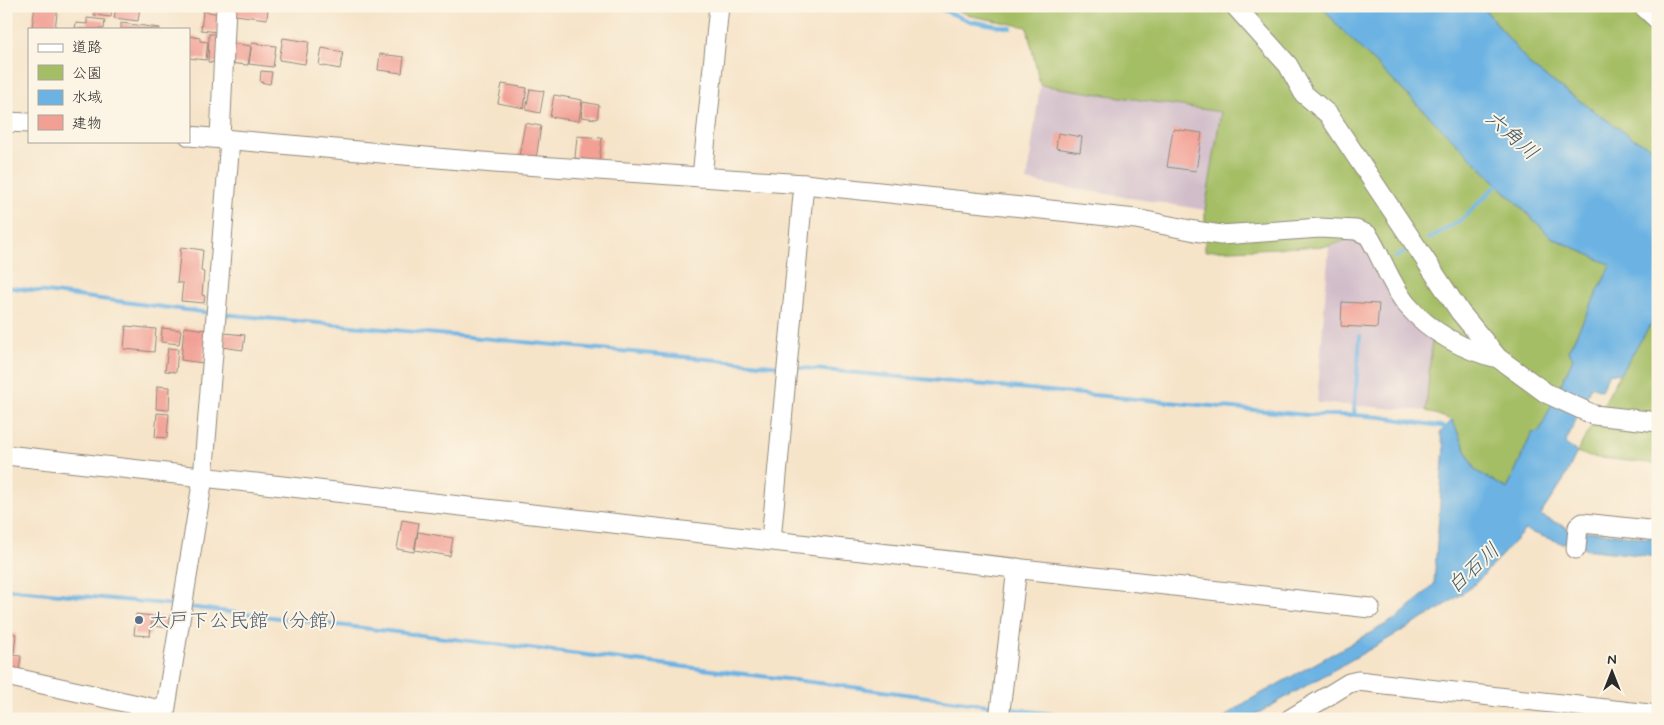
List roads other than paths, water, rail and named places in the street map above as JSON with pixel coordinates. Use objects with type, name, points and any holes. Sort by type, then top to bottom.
[{"type":"street","points":[[6,676],[165,715],[203,478],[216,313],[225,139],[226,6]]},
{"type":"street","points":[[702,177],[719,6]]},
{"type":"street","points":[[1235,6],[1288,65],[1304,94],[1328,114],[1460,312],[1498,358],[1546,393],[1594,415],[1658,422]]},
{"type":"street","points":[[1643,6],[1658,20]]},
{"type":"street","points":[[6,122],[28,123]]},
{"type":"street","points":[[190,136],[494,163],[804,184],[1136,219],[1221,235],[1320,228],[1356,230],[1368,235],[1407,305],[1437,332],[1449,340],[1487,356],[1498,358]]},
{"type":"street","points":[[771,540],[804,184]]},
{"type":"street","points":[[6,454],[203,478],[1370,608]]},
{"type":"street","points":[[1576,549],[1578,527],[1583,523],[1658,531]]},
{"type":"street","points":[[1000,710],[1017,568]]},
{"type":"street","points":[[1290,719],[1349,683],[1358,681],[1658,715]]},
{"type":"water","points":[[1322,6],[1482,6],[1532,67],[1631,137],[1658,151],[1658,313],[1620,374],[1609,373],[1601,390],[1591,386],[1565,444],[1577,452],[1563,481],[1540,515],[1567,528],[1567,530],[1585,534],[1586,531],[1658,539],[1658,557],[1584,549],[1584,546],[1565,542],[1564,544],[1525,530],[1472,587],[1435,612],[1248,719],[1222,719],[1246,702],[1397,618],[1434,584],[1444,447],[1440,433],[1452,420],[1475,470],[1507,489],[1532,433],[1539,432],[1573,358],[1568,351],[1611,265],[1551,237],[1338,26]]},
{"type":"waterway","points":[[932,6],[970,21],[1011,28]]},
{"type":"waterway","points":[[1428,239],[1461,220],[1500,182]]},
{"type":"waterway","points":[[1396,257],[1409,249]]},
{"type":"waterway","points":[[6,287],[210,313]]},
{"type":"waterway","points":[[222,314],[782,366]]},
{"type":"waterway","points":[[1354,415],[1360,336]]},
{"type":"waterway","points":[[792,367],[1307,415],[1382,417],[1446,427],[1447,431]]},
{"type":"waterway","points":[[6,589],[176,605]]},
{"type":"waterway","points":[[188,607],[995,706]]},
{"type":"waterway","points":[[1006,708],[1090,719]]},
{"type":"place","name":"大戸下公民館（分館）","points":[[139,620]]},
{"type":"water label","name":"六角川","points":[[1512,135]]},
{"type":"water label","name":"白石川","points":[[1473,568]]}]
